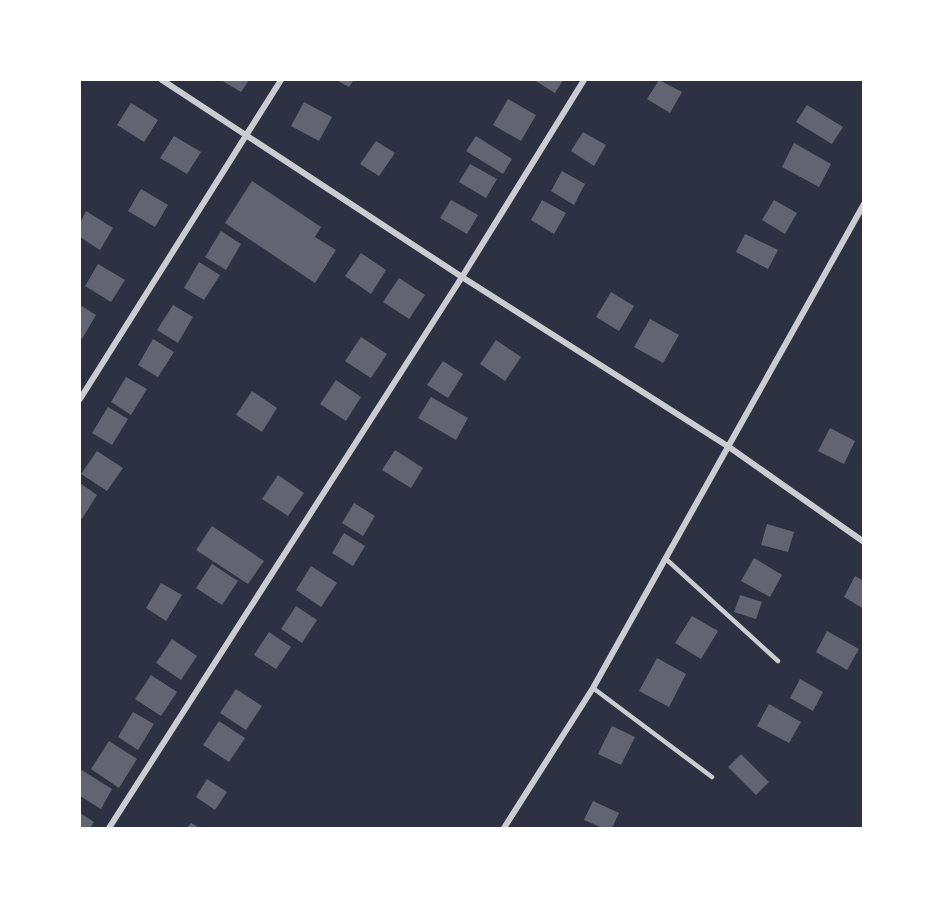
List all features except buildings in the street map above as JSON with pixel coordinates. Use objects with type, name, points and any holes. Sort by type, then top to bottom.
[{"type":"street","points":[[162,80],[462,277],[729,447],[864,542]]},
{"type":"street","points":[[80,399],[281,80]]},
{"type":"street","points":[[109,828],[462,277],[584,80]]},
{"type":"street","points":[[504,828],[593,688],[864,204]]},
{"type":"lane","points":[[666,559],[778,661]]},
{"type":"lane","points":[[593,688],[712,777]]}]
